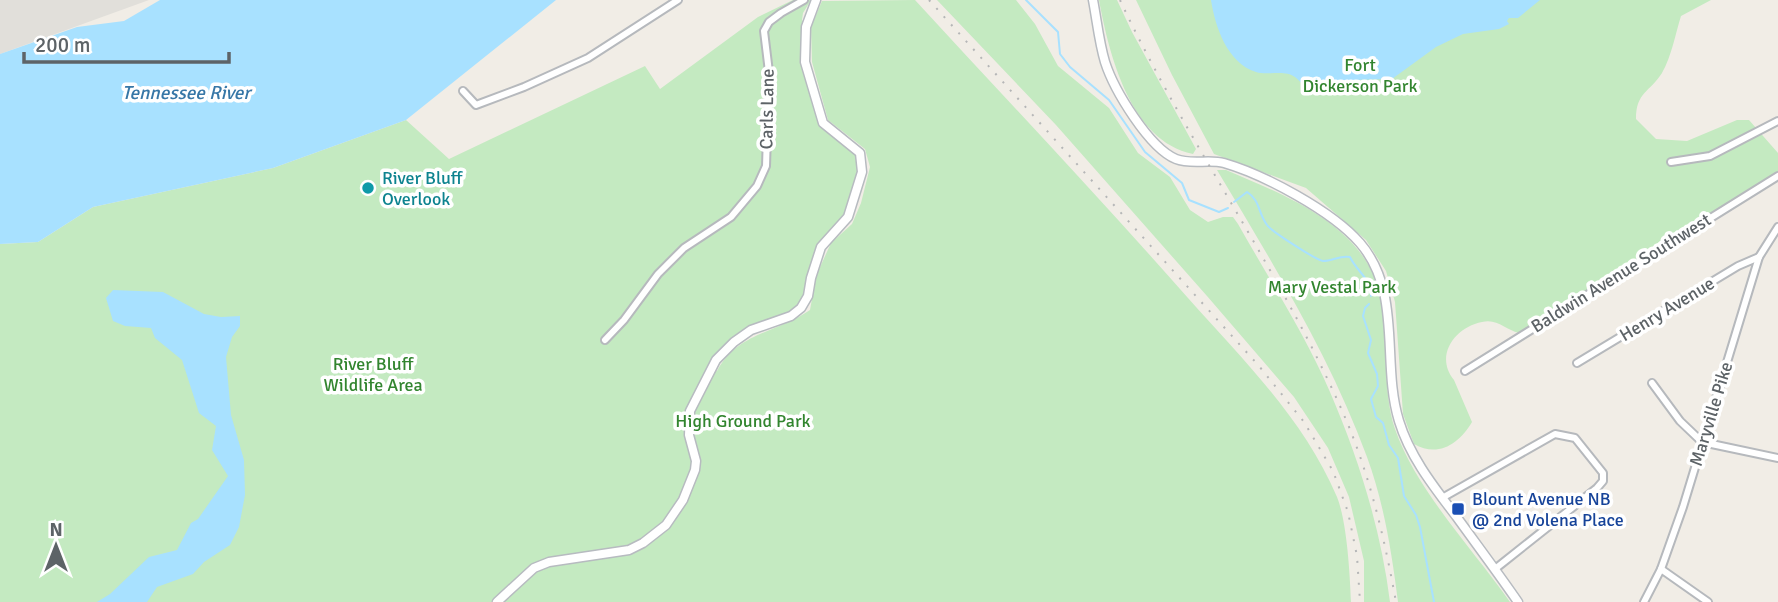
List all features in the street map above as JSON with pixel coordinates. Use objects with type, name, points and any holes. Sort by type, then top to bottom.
[{"type":"street","points":[[463,91],[476,105],[524,87],[588,58],[678,0]]},
{"type":"street","name":"Carls Lane","points":[[606,340],[667,265],[684,248],[732,217],[757,186],[766,166],[769,72],[764,32],[769,22],[804,0]]},
{"type":"street","points":[[497,602],[534,568],[549,562],[629,550],[666,525],[683,500],[695,470],[696,461],[689,435],[690,411],[716,360],[751,330],[791,316],[801,309],[808,296],[821,247],[848,217],[862,172],[860,153],[823,123],[805,62],[806,27],[816,0]]},
{"type":"street","points":[[1093,0],[1106,64],[1125,102],[1156,144],[1176,159],[1222,163],[1275,184],[1330,216],[1361,244],[1375,267],[1385,297],[1391,376],[1398,421],[1412,454],[1518,602]]},
{"type":"street","points":[[1671,162],[1710,156],[1778,121]]},
{"type":"street","name":"Baldwin Avenue Southwest","points":[[1465,371],[1778,176]]},
{"type":"street","name":"Maryville Pike","points":[[1644,602],[1661,569],[1683,508],[1759,257],[1778,227]]},
{"type":"street","name":"Henry Avenue","points":[[1577,363],[1738,266],[1759,257]]},
{"type":"street","points":[[1652,383],[1680,421],[1702,442],[1778,458]]},
{"type":"street","points":[[1443,498],[1555,434],[1575,438],[1603,472],[1603,481],[1597,488],[1495,569]]},
{"type":"street","points":[[1661,569],[1708,602]]},
{"type":"shaded area","points":[[0,0],[149,0],[0,54]]},
{"type":"green space","points":[[793,0],[811,0],[802,20],[806,27],[805,52],[823,123],[860,153],[862,165],[848,217],[821,247],[801,308],[734,342],[711,372],[717,371],[736,348],[747,341],[810,310],[816,276],[831,243],[852,224],[861,203],[870,167],[865,149],[828,120],[812,62],[811,27],[822,1],[915,0],[1087,185],[1251,368],[1290,416],[1323,468],[1337,497],[1346,534],[1351,602],[0,602],[0,244],[38,242],[93,207],[273,168],[406,120],[449,159],[645,66],[660,89],[758,17]]},
{"type":"green space","points":[[937,0],[1016,0],[1035,24],[1058,66],[1109,108],[1138,153],[1170,177],[1190,210],[1208,222],[1233,217],[1309,349],[1341,417],[1375,522],[1390,602],[1364,602],[1364,561],[1349,497],[1328,448],[1294,397],[1056,125]]},
{"type":"green space","points":[[1099,0],[1117,0],[1196,149],[1193,154],[1171,146],[1153,132],[1138,114],[1117,69]]},
{"type":"green space","name":"Fort Dickerson Park","points":[[1136,0],[1711,0],[1681,16],[1662,73],[1638,103],[1636,119],[1656,139],[1687,141],[1737,120],[1749,120],[1778,153],[1778,171],[1519,333],[1487,321],[1463,330],[1450,344],[1446,362],[1472,422],[1461,437],[1447,446],[1431,450],[1423,448],[1414,444],[1403,414],[1395,302],[1386,271],[1366,240],[1306,188],[1214,154]]},
{"type":"green space","name":"Mary Vestal Park","points":[[1217,170],[1226,170],[1300,204],[1345,236],[1363,256],[1376,280],[1383,307],[1388,399],[1404,452],[1431,497],[1510,602],[1398,602],[1383,510],[1352,419],[1299,310]]},
{"type":"water","name":"Tennessee River","points":[[160,0],[556,0],[406,120],[273,168],[93,207],[38,242],[0,244],[0,54],[77,27],[124,21]]},
{"type":"water","points":[[1211,0],[1540,0],[1518,18],[1509,18],[1509,24],[1499,29],[1463,34],[1436,47],[1392,79],[1338,81],[1307,88],[1291,75],[1256,72],[1237,61],[1219,32]]},
{"type":"water","points":[[113,290],[163,292],[204,314],[240,316],[240,326],[232,337],[226,357],[231,415],[244,460],[245,495],[239,527],[230,545],[204,562],[193,574],[157,587],[147,602],[97,602],[110,594],[149,557],[177,550],[191,523],[198,519],[228,476],[212,450],[216,426],[199,413],[182,360],[155,338],[151,328],[125,326],[113,321],[106,298]]},
{"type":"waterway","points":[[1026,0],[1058,32],[1060,54],[1070,67],[1109,100],[1145,152],[1182,183],[1189,200],[1219,212],[1228,208]]},
{"type":"waterway","points":[[1234,202],[1247,192],[1254,199],[1270,228],[1323,261],[1350,257],[1366,280],[1371,296]]},
{"type":"waterway","points":[[1369,304],[1363,316],[1371,340],[1368,353],[1377,374],[1378,386],[1371,399],[1376,417],[1383,423],[1389,445],[1398,458],[1404,496],[1420,527],[1434,602]]},
{"type":"railway","points":[[929,0],[1259,366],[1304,422],[1333,471],[1348,512],[1357,556],[1360,602]]},
{"type":"railway","points":[[1120,0],[1175,106],[1295,314],[1347,422],[1376,511],[1396,602]]},
{"type":"place","name":"River Bluff Overlook","points":[[368,188]]},
{"type":"place","name":"Blount Avenue NB @ 2nd Volena Place","points":[[1458,509]]},
{"type":"park label","name":"River Bluff Wildlife Area","points":[[373,374]]},
{"type":"park label","name":"High Ground Park","points":[[743,421]]}]
